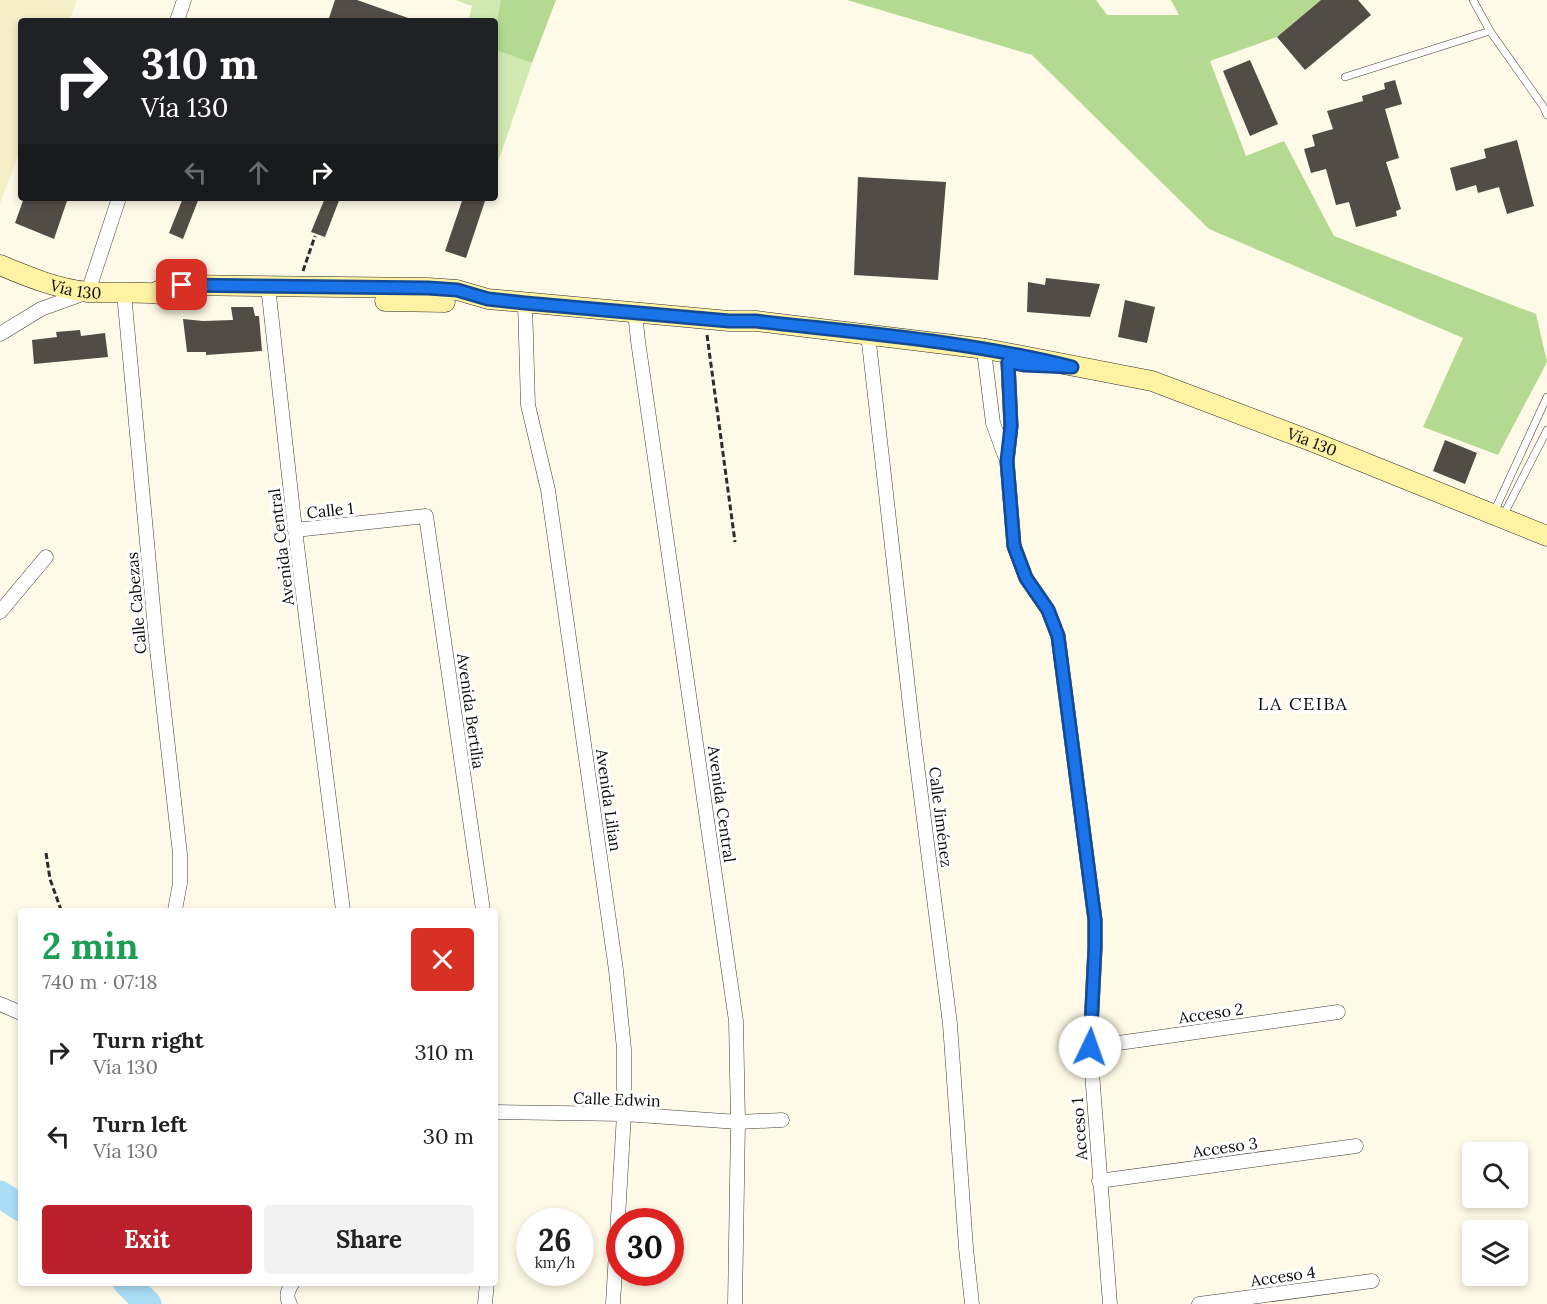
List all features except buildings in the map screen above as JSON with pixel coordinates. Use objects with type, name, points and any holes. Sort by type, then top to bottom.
[{"type":"main road","name":"Vía 130","points":[[0,265],[30,277],[88,292],[154,293],[180,298],[269,292],[442,302],[488,299],[729,321],[756,334],[996,350],[1072,367],[1152,381],[1547,536]]},
{"type":"main road","name":"Vía 130","points":[[868,340],[1025,365],[1072,367]]},
{"type":"street","points":[[178,18],[184,0]]},
{"type":"street","points":[[0,334],[40,309],[88,292],[118,201]]},
{"type":"street","name":"Avenida Central","points":[[269,292],[295,530],[343,908]]},
{"type":"street","name":"Calle Cabezas","points":[[124,293],[156,640],[180,854],[180,882],[175,908]]},
{"type":"street","name":"Avenida Lilian","points":[[525,303],[528,405],[548,490],[616,970],[624,1049],[624,1114],[613,1304]]},
{"type":"street","name":"Avenida Central","points":[[635,312],[736,1021],[738,1122],[735,1304]]},
{"type":"street","name":"Calle Jiménez","points":[[868,340],[893,542],[914,741],[950,1024],[972,1304]]},
{"type":"street","name":"Acceso 1","points":[[985,359],[993,423],[1007,461]]},
{"type":"street","name":"Acceso 1","points":[[1008,362],[1011,426],[1007,461],[1014,546],[1026,578],[1048,610],[1058,636],[1095,920],[1090,1047],[1110,1304]]},
{"type":"street","name":"Calle 1","points":[[295,530],[426,516]]},
{"type":"street","name":"Avenida Bertilia","points":[[426,516],[483,908]]},
{"type":"street","points":[[0,612],[46,557]]},
{"type":"street","points":[[0,1004],[18,1012]]},
{"type":"street","name":"Acceso 2","points":[[1090,1047],[1338,1012]]},
{"type":"street","name":"Calle Edwin","points":[[498,1112],[624,1114],[738,1122]]},
{"type":"street","points":[[738,1122],[782,1120]]},
{"type":"street","name":"Acceso 3","points":[[1099,1181],[1356,1146]]},
{"type":"street","name":"Acceso 4","points":[[1199,1304],[1372,1281]]},
{"type":"street","points":[[288,1301],[290,1286]]},
{"type":"street","points":[[485,1304],[487,1286]]},
{"type":"lane","points":[[1473,0],[1490,32],[1543,106],[1547,116]]},
{"type":"lane","points":[[1345,77],[1490,32]]},
{"type":"lane","points":[[1498,516],[1547,397]]},
{"type":"lane","points":[[1498,516],[1547,430]]},
{"type":"path","points":[[304,267],[315,236]]},
{"type":"path","points":[[705,318],[735,542]]},
{"type":"path","points":[[46,853],[50,879],[60,908]]},
{"type":"shaded area","points":[[0,0],[77,0],[70,18],[18,18],[18,156],[0,204]]},
{"type":"green space","points":[[455,0],[501,0],[497,18],[469,18],[472,6]]},
{"type":"green space","points":[[501,0],[556,0],[532,63],[498,51],[497,18]]},
{"type":"green space","points":[[847,0],[1096,0],[1107,15],[1179,15],[1171,0],[1321,0],[1277,37],[1210,61],[1246,156],[1284,141],[1334,236],[1536,314],[1547,362],[1498,455],[1423,427],[1463,338],[1209,229],[1032,55]]},
{"type":"green space","points":[[498,51],[532,63],[498,162]]},
{"type":"waterway","points":[[0,1194],[18,1206]]},
{"type":"waterway","points":[[130,1286],[148,1304]]},
{"type":"district","name":"LA CEIBA","points":[[1303,704]]},
{"type":"route","points":[[182,285],[457,290],[488,299],[525,303],[729,321],[756,321],[938,342],[1027,356],[1072,367],[1008,362],[1011,426],[1007,461],[1014,546],[1026,578],[1048,610],[1058,636],[1095,920],[1090,1047]]}]
